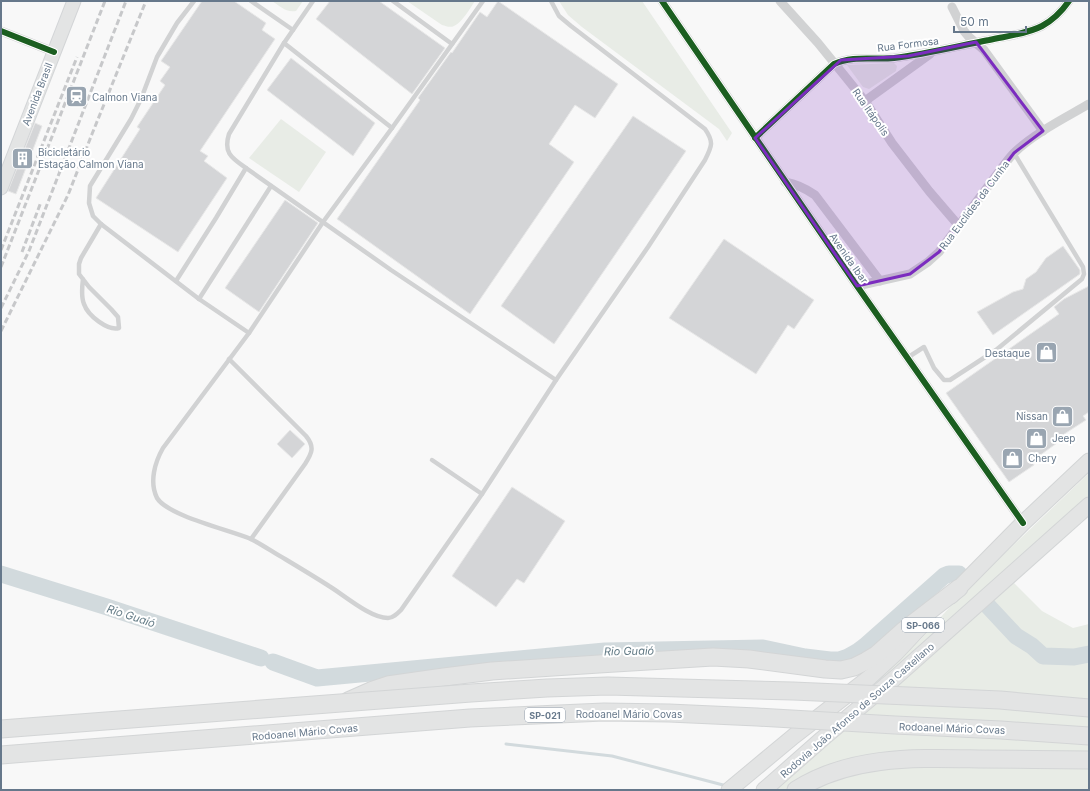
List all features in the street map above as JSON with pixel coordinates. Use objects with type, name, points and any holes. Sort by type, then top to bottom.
[{"type":"highway","name":"Rodovia João Afonso de Souza Castellano","points":[[729,790],[794,736],[870,678],[1023,523],[1089,462]]},
{"type":"highway","name":"Rodovia João Afonso de Souza Castellano","points":[[766,789],[822,739],[896,677],[1089,505]]},
{"type":"highway","points":[[347,702],[373,690],[388,686],[444,677],[599,664],[713,658],[749,659],[825,670],[841,670],[866,662],[903,631],[959,588]]},
{"type":"highway","points":[[1,729],[347,702],[547,688],[608,686],[786,691],[1000,700],[1089,708]]},
{"type":"highway","name":"Rodoanel Mário Covas","points":[[1,755],[470,718],[604,712],[669,713],[750,717],[1089,736]]},
{"type":"highway","points":[[796,790],[824,775],[848,767],[874,762],[924,758],[1089,760]]},
{"type":"main road","name":"Avenida Brasil","points":[[1,188],[74,1]]},
{"type":"street","name":"Avenida Ibar","points":[[662,1],[856,286],[1023,523]]},
{"type":"street","name":"Rua Itápolis","points":[[780,1],[818,43],[865,101],[897,149],[929,191],[959,226]]},
{"type":"street","name":"Rua Formosa","points":[[834,64],[841,60],[847,59],[891,58],[931,52],[1023,32],[1041,26],[1053,19],[1069,1]]},
{"type":"street","points":[[952,7],[964,31],[988,55],[1043,131]]},
{"type":"street","points":[[1,31],[54,52]]},
{"type":"street","name":"Rua Formosa","points":[[865,101],[931,52]]},
{"type":"street","points":[[755,138],[834,64]]},
{"type":"street","name":"Rua Euclides da Cunha","points":[[856,286],[910,274],[918,270],[939,252],[1014,153],[1043,131],[1089,104]]},
{"type":"street","points":[[785,182],[796,184],[815,195],[880,281]]},
{"type":"lane","points":[[194,1],[177,23],[157,57],[141,99],[131,119],[90,186],[89,203],[93,216],[101,224],[199,298],[249,333]]},
{"type":"lane","points":[[251,1],[293,30]]},
{"type":"lane","points":[[313,1],[284,43],[229,134],[226,145],[228,154],[271,186],[392,270],[556,380]]},
{"type":"lane","points":[[393,1],[452,44]]},
{"type":"lane","points":[[483,1],[323,222],[249,333],[163,448],[158,458],[154,474],[154,486],[158,498],[165,506],[184,515],[251,539],[330,586],[369,612],[387,618],[396,616],[401,610],[482,494],[556,380],[648,247],[711,150],[712,144],[705,129],[571,26],[559,16],[551,1]]},
{"type":"lane","points":[[284,43],[392,128]]},
{"type":"lane","points":[[907,358],[924,347],[934,368],[944,380],[950,380],[996,350],[1082,279],[1084,274],[1083,267],[1014,153]]},
{"type":"lane","points":[[176,281],[246,168]]},
{"type":"lane","points":[[199,298],[271,186]]},
{"type":"lane","points":[[83,279],[82,292],[84,304],[91,316],[114,329],[119,328],[118,317],[89,287],[83,279],[79,274],[79,264],[81,258],[101,224]]},
{"type":"lane","points":[[229,359],[310,440],[312,445],[312,451],[305,464],[251,539]]},
{"type":"lane","points":[[432,460],[482,494]]},
{"type":"highlighted area","points":[[976,42],[1043,131],[1014,153],[939,252],[910,274],[857,286],[755,138],[841,60],[908,56]]},
{"type":"shaded area","points":[[272,1],[303,1],[296,11],[289,11],[283,9]]},
{"type":"shaded area","points":[[407,1],[475,1],[460,22],[454,26],[448,27],[442,25]]},
{"type":"shaded area","points":[[559,1],[642,1],[732,133],[727,141],[719,129],[582,27],[568,15]]},
{"type":"shaded area","points":[[894,63],[897,66],[896,71],[869,89],[863,87],[847,65]]},
{"type":"shaded area","points":[[281,119],[326,152],[299,192],[249,158]]},
{"type":"shaded area","points":[[1089,473],[1089,499],[881,682],[870,683],[921,639],[958,598]]},
{"type":"shaded area","points":[[1014,583],[1042,611],[1073,628],[1089,624],[1089,790],[775,790]]},
{"type":"building","points":[[202,1],[234,1],[266,23],[262,30],[275,39],[200,151],[208,156],[204,161],[227,178],[178,252],[96,198],[140,129],[137,127],[165,85],[160,81],[170,67],[161,61]]},
{"type":"building","points":[[330,1],[379,1],[445,48],[412,94],[316,19]]},
{"type":"building","points":[[498,1],[618,84],[595,118],[575,105],[549,144],[574,162],[470,314],[337,219],[420,100],[418,98],[451,52],[452,53],[480,12],[487,17]]},
{"type":"building","points":[[291,58],[375,123],[353,156],[267,90]]},
{"type":"building","points":[[633,116],[686,151],[554,344],[501,306]]},
{"type":"building","name":"Bicicletário Estação Calmon Viana","points":[[35,123],[42,126],[16,194],[8,191]]},
{"type":"building","points":[[285,200],[318,223],[259,312],[225,288]]},
{"type":"building","points":[[724,239],[814,300],[794,329],[788,325],[756,374],[669,318]]},
{"type":"building","points":[[1063,246],[1080,270],[1080,274],[993,335],[977,312],[1013,292],[1023,289],[1026,279],[1036,272],[1046,258]]},
{"type":"building","name":"Destaque","points":[[1089,286],[1089,412],[1083,416],[1086,420],[1055,440],[1057,443],[1032,461],[1034,465],[1009,482],[946,393],[1059,314],[1054,307],[1064,299]]},
{"type":"building","points":[[290,430],[305,444],[292,458],[277,444]]},
{"type":"building","points":[[512,487],[565,521],[524,583],[517,579],[496,607],[452,576]]},
{"type":"waterway","name":"Rio Guaió","points":[[1,574],[261,658]]},
{"type":"waterway","name":"Rio Guaió","points":[[273,662],[317,678],[605,651],[763,648],[805,657],[839,660],[848,657],[865,646],[944,576],[949,574],[959,574]]},
{"type":"waterway","name":"Rio Guaió","points":[[988,606],[1016,636],[1032,646],[1043,656],[1074,657],[1089,654]]},
{"type":"waterway","points":[[506,744],[612,756],[727,786]]},
{"type":"railway","points":[[1,267],[105,1]]},
{"type":"railway","points":[[1,308],[29,251],[126,1]]},
{"type":"railway","points":[[1,331],[68,195],[146,1]]},
{"type":"railway","points":[[1,250],[77,57]]},
{"type":"railway","points":[[22,252],[41,202]]},
{"type":"cycle path","points":[[662,1],[857,286],[1023,523]]},
{"type":"cycle path","points":[[755,138],[834,64],[841,61],[856,59],[894,58],[942,50],[1023,33],[1036,29],[1050,21],[1069,1]]},
{"type":"cycle path","points":[[1,31],[54,52]]},
{"type":"place","name":"Calmon Viana","points":[[77,97]]},
{"type":"place","name":"Bicicletário Estação Calmon Viana","points":[[23,158]]},
{"type":"place","name":"Destaque","points":[[1046,353]]},
{"type":"place","name":"Nissan","points":[[1063,416]]},
{"type":"place","name":"Jeep","points":[[1036,438]]},
{"type":"place","name":"Chery","points":[[1013,458]]}]
